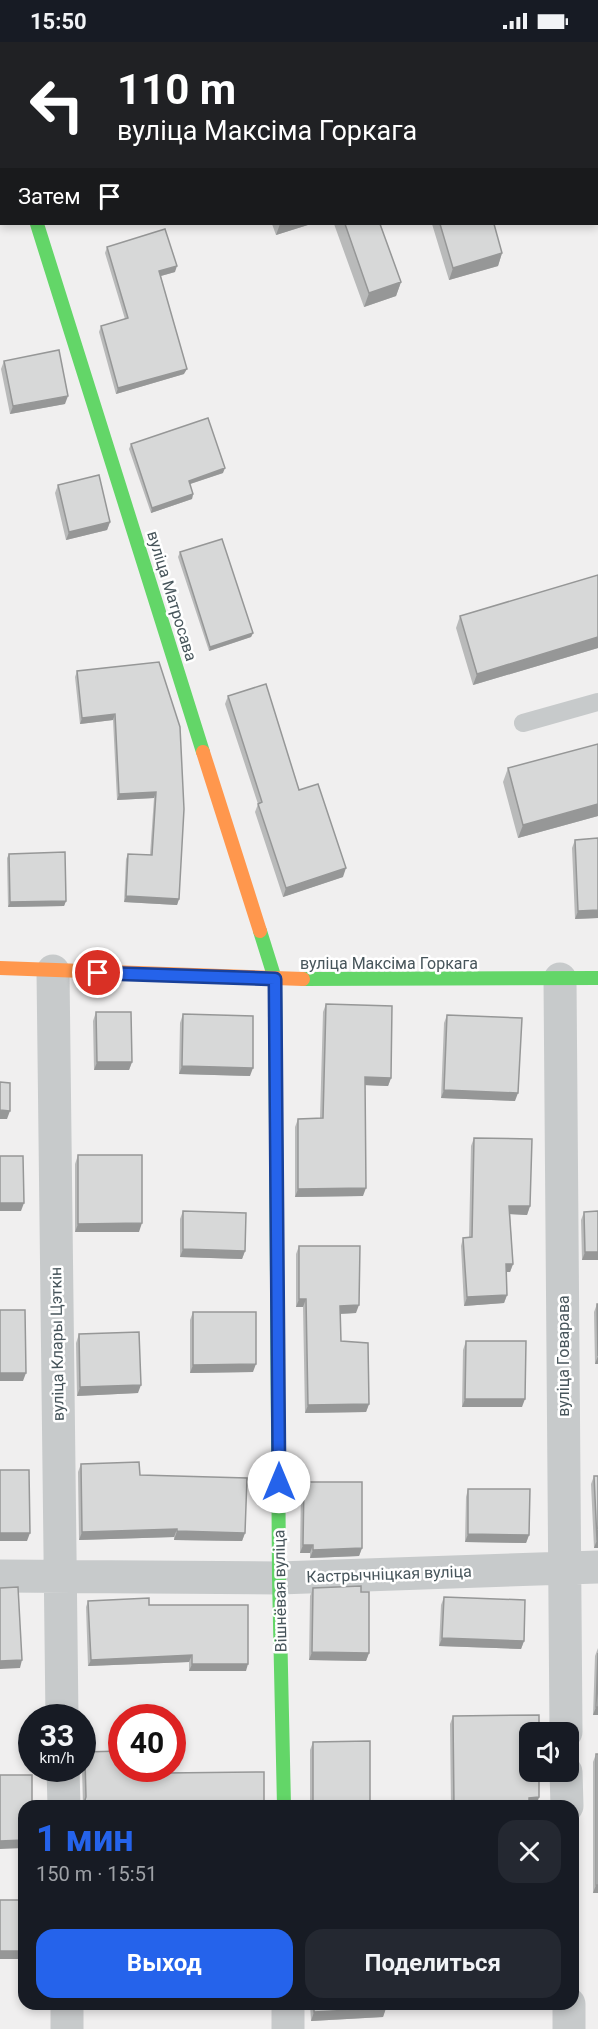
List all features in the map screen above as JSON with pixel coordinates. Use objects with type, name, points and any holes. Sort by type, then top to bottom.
[{"type":"street","name":"вуліца Матросава","points":[[37,225],[275,979]]},
{"type":"street","name":"вуліца Максіма Горкага","points":[[0,968],[275,979],[598,978]]},
{"type":"street","name":"вуліца Клары Цэткін","points":[[53,971],[62,1704]]},
{"type":"street","name":"Вішнёвая вуліца","points":[[275,979],[279,1578],[284,1800]]},
{"type":"street","name":"вуліца Говарава","points":[[560,979],[566,1722]]},
{"type":"street","name":"Кастрычніцкая вуліца","points":[[0,1576],[279,1578],[598,1568]]},
{"type":"street","points":[[63,1782],[63,1800]]},
{"type":"street","points":[[567,1782],[567,1800]]},
{"type":"street","points":[[67,2010],[67,2029]]},
{"type":"street","points":[[288,2010],[288,2029]]},
{"type":"street","points":[[569,2010],[569,2029]]},
{"type":"lane","points":[[523,723],[598,702]]},
{"type":"building","points":[[345,225],[380,225],[401,282],[369,293]]},
{"type":"building","points":[[440,225],[494,225],[502,253],[453,268]]},
{"type":"building","points":[[165,229],[177,266],[159,271],[187,369],[118,388],[101,326],[128,318],[107,247]]},
{"type":"building","points":[[59,350],[68,396],[13,406],[4,361]]},
{"type":"building","points":[[208,418],[225,468],[189,481],[193,494],[152,508],[131,444]]},
{"type":"building","points":[[99,475],[110,522],[69,532],[58,485]]},
{"type":"building","points":[[222,539],[253,633],[210,647],[180,552]]},
{"type":"building","points":[[598,575],[598,637],[477,674],[460,616]]},
{"type":"building","points":[[159,662],[180,727],[184,809],[179,899],[126,896],[128,854],[152,855],[156,792],[119,794],[115,714],[82,718],[77,671]]},
{"type":"building","points":[[266,684],[299,790],[318,784],[346,868],[286,888],[258,804],[262,802],[228,696]]},
{"type":"building","points":[[598,744],[598,804],[523,825],[508,768]]},
{"type":"building","points":[[598,838],[598,910],[578,911],[575,840]]},
{"type":"building","points":[[65,852],[66,901],[10,902],[9,854]]},
{"type":"building","points":[[326,1004],[392,1006],[391,1078],[365,1077],[366,1188],[298,1189],[298,1119],[323,1118]]},
{"type":"building","points":[[96,1012],[131,1012],[132,1062],[97,1062]]},
{"type":"building","points":[[183,1014],[253,1016],[253,1068],[182,1066]]},
{"type":"building","points":[[447,1015],[522,1018],[518,1093],[444,1090]]},
{"type":"building","points":[[0,1082],[10,1083],[10,1111],[0,1110]]},
{"type":"building","points":[[474,1138],[532,1139],[530,1206],[509,1206],[513,1264],[506,1264],[507,1295],[467,1297],[463,1238],[472,1237]]},
{"type":"building","points":[[78,1155],[142,1155],[142,1223],[78,1224]]},
{"type":"building","points":[[0,1156],[23,1156],[24,1203],[0,1203]]},
{"type":"building","points":[[183,1211],[246,1213],[245,1251],[183,1249]]},
{"type":"building","points":[[598,1211],[598,1252],[585,1252],[584,1212]]},
{"type":"building","points":[[299,1246],[360,1246],[359,1305],[340,1306],[341,1341],[368,1343],[369,1404],[308,1405],[306,1299],[299,1299]]},
{"type":"building","points":[[597,1304],[598,1304],[598,1356]]},
{"type":"building","points":[[0,1310],[25,1310],[26,1373],[0,1373]]},
{"type":"building","points":[[193,1312],[256,1312],[256,1364],[193,1365]]},
{"type":"building","points":[[139,1332],[141,1385],[80,1387],[79,1334]]},
{"type":"building","points":[[466,1341],[526,1341],[525,1399],[465,1399]]},
{"type":"building","points":[[139,1462],[140,1475],[247,1478],[245,1533],[177,1531],[177,1529],[82,1532],[81,1464]]},
{"type":"building","points":[[0,1470],[29,1470],[30,1533],[0,1533]]},
{"type":"building","points":[[594,1476],[598,1476],[598,1540],[597,1540]]},
{"type":"building","points":[[304,1482],[362,1482],[362,1548],[313,1550],[313,1545],[303,1545]]},
{"type":"building","points":[[468,1489],[530,1489],[529,1535],[468,1534]]},
{"type":"building","points":[[361,1586],[361,1592],[369,1592],[369,1653],[312,1652],[313,1588]]},
{"type":"building","points":[[18,1587],[22,1660],[0,1661],[0,1588]]},
{"type":"building","points":[[444,1597],[525,1600],[524,1641],[442,1638]]},
{"type":"building","points":[[149,1598],[149,1605],[248,1605],[248,1664],[192,1664],[192,1655],[91,1660],[88,1601]]},
{"type":"building","points":[[598,1653],[598,1707],[596,1707]]},
{"type":"building","points":[[539,1715],[539,1722],[519,1722],[519,1782],[539,1782],[539,1797],[529,1798],[529,1800],[454,1800],[453,1716]]},
{"type":"building","points":[[370,1741],[370,1800],[313,1800],[313,1742]]},
{"type":"building","points":[[108,1751],[108,1782],[186,1782],[186,1773],[264,1772],[264,1800],[85,1800],[86,1782],[96,1782],[96,1752]]},
{"type":"building","points":[[596,1754],[598,1754],[598,1885],[596,1885]]},
{"type":"building","points":[[0,1775],[18,1775],[18,1782],[32,1782],[32,1800],[18,1800],[18,1840],[0,1841]]},
{"type":"building","points":[[0,1900],[18,1900],[18,1951],[0,1951]]},
{"type":"building","points":[[314,2010],[350,2010],[314,2012]]},
{"type":"traffic: fast","points":[[37,225],[203,752]]},
{"type":"traffic: fast","points":[[260,931],[275,979],[279,1578],[284,1800]]},
{"type":"traffic: fast","points":[[303,979],[598,978]]},
{"type":"traffic: slow","points":[[203,752],[260,931]]},
{"type":"traffic: slow","points":[[0,968],[303,979]]},
{"type":"route","points":[[98,973],[275,979],[279,1482]]}]
